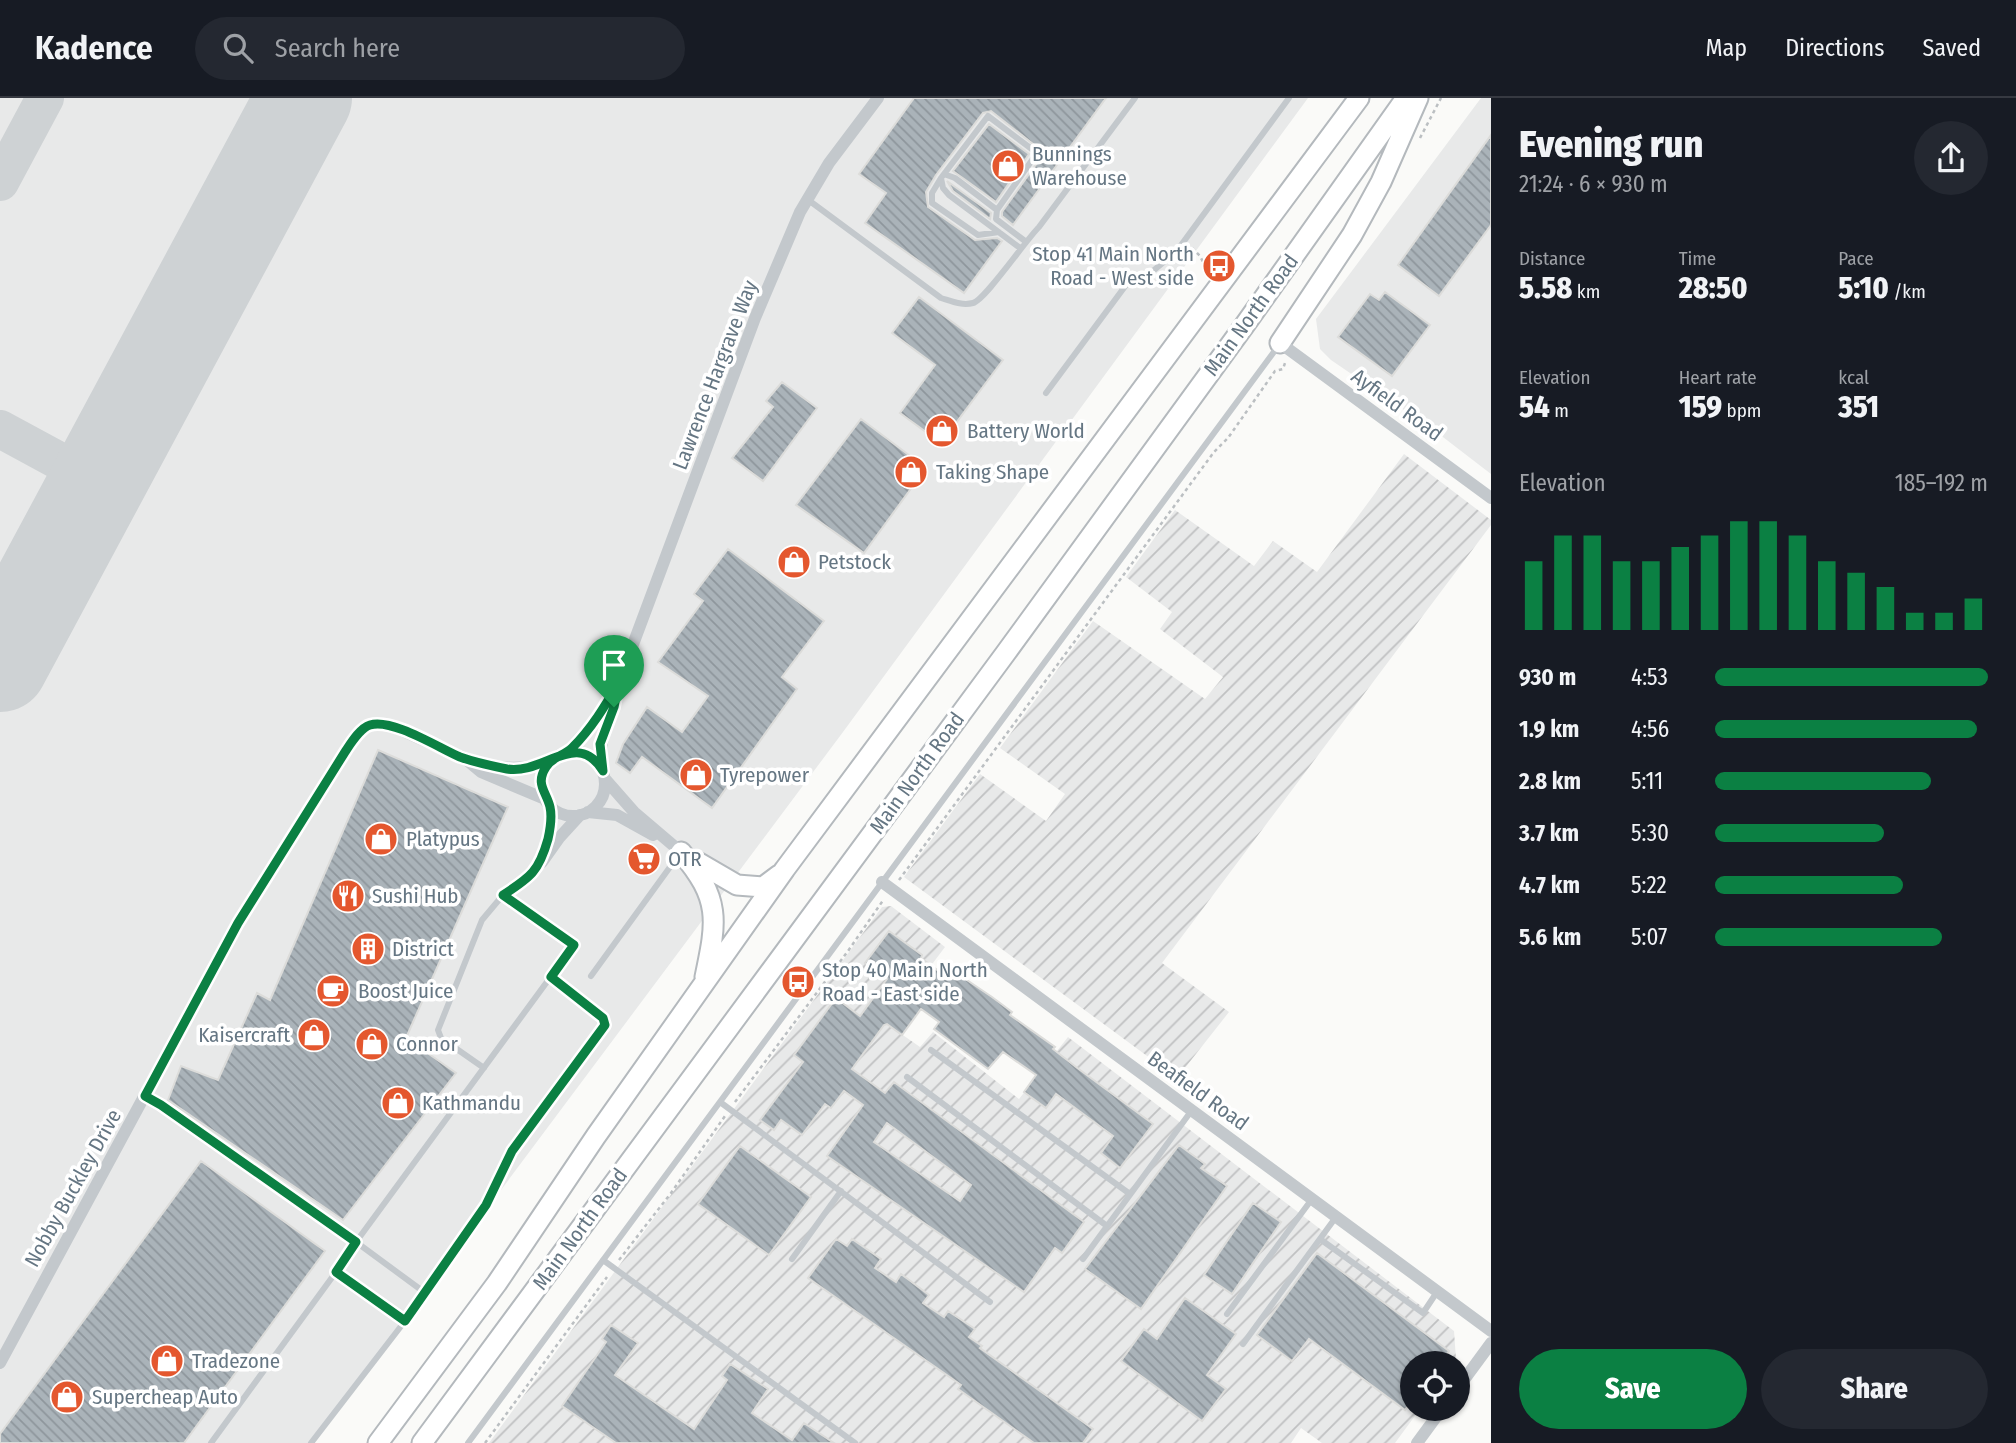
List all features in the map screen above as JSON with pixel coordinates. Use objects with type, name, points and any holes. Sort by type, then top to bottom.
[{"type":"highway","name":"Main North Road","points":[[378,1443],[497,1283],[596,1136],[785,869],[1359,98]]},
{"type":"highway","name":"Main North Road","points":[[422,1443],[1005,654],[1406,98]]},
{"type":"highway","points":[[1280,343],[1352,235],[1381,183],[1418,98]]},
{"type":"highway","points":[[678,850],[737,885],[763,887],[785,869]]},
{"type":"highway","points":[[678,850],[702,879],[715,918],[704,985]]},
{"type":"street","name":"Lawrence Hargrave Way","points":[[604,775],[600,744],[614,707],[619,682],[755,317],[807,199],[829,163],[878,98]]},
{"type":"street","name":"Ayfield Road","points":[[1280,343],[1491,498]]},
{"type":"street","name":"Lawrence Hargrave Way","points":[[568,752],[597,719],[619,682]]},
{"type":"street","name":"Nobby Buckley Drive","points":[[0,1363],[238,923],[345,752],[362,730],[370,724],[388,724],[463,758],[510,769],[539,766],[552,760]]},
{"type":"street","points":[[542,862],[550,831],[547,802],[542,791],[543,774],[552,760],[568,752],[593,758],[634,812],[678,850]]},
{"type":"street","name":"Nobby Buckley Drive","points":[[463,758],[481,772],[547,802]]},
{"type":"street","points":[[542,862],[559,838],[600,802],[605,787],[604,775]]},
{"type":"street","points":[[547,802],[564,814],[617,815],[678,850]]},
{"type":"street","name":"Beafield Road","points":[[882,882],[1491,1331]]},
{"type":"street","points":[[1470,1372],[1491,1343]]},
{"type":"street","points":[[1417,1443],[1433,1421]]},
{"type":"lane","points":[[807,199],[941,298],[959,304],[975,303],[984,296],[1022,244],[1039,227],[1135,98]]},
{"type":"lane","points":[[1046,393],[1129,281],[1148,275],[1165,263],[1183,242],[1289,98]]},
{"type":"lane","points":[[999,232],[978,235],[932,203],[932,193],[988,116],[1037,153],[997,211],[996,219],[1022,244]]},
{"type":"lane","points":[[943,176],[943,188],[949,195],[999,232],[1022,244]]},
{"type":"lane","points":[[943,176],[956,178],[997,211]]},
{"type":"lane","name":"Main North Road","points":[[468,1443],[1280,343]]},
{"type":"lane","points":[[591,976],[678,850]]},
{"type":"lane","points":[[484,1068],[441,1038],[438,1030],[482,920],[503,895],[523,881],[542,862]]},
{"type":"lane","points":[[211,1443],[574,945],[503,895]]},
{"type":"lane","points":[[311,1443],[405,1321],[486,1205],[512,1151],[605,1025],[603,1018],[551,977]]},
{"type":"lane","points":[[931,1050],[1130,1194]]},
{"type":"lane","points":[[907,1077],[1107,1226]]},
{"type":"lane","points":[[145,1096],[424,1292]]},
{"type":"lane","points":[[720,1102],[990,1302]]},
{"type":"lane","points":[[1083,1259],[1192,1110]]},
{"type":"lane","points":[[792,1259],[841,1191]]},
{"type":"lane","points":[[1227,1314],[1312,1199]]},
{"type":"lane","points":[[1243,1344],[1336,1217]]},
{"type":"lane","points":[[1320,1239],[1423,1313],[1437,1291]]},
{"type":"lane","points":[[603,1260],[855,1443]]},
{"type":"lane","points":[[336,1272],[405,1321]]},
{"type":"path","points":[[1183,242],[1195,250],[1211,275]]},
{"type":"shaded area","points":[[0,98],[1308,98],[843,732],[312,1443],[0,1443]]},
{"type":"shaded area","points":[[1481,98],[1491,98],[1491,474],[1439,434],[1331,360],[1320,349],[1316,319]]},
{"type":"shaded area","points":[[1404,454],[1491,520],[1491,525],[1162,963],[1229,1012],[1177,1078],[904,877],[980,774],[1046,821],[1065,794],[1000,748],[1093,621],[1205,699],[1223,677],[1160,629],[1172,612],[1126,577],[1175,510],[1254,566],[1273,541],[1317,572]]},
{"type":"shaded area","points":[[891,906],[945,947],[887,1024],[920,1047],[933,1032],[1019,1099],[1068,1037],[1454,1331],[1455,1351],[1400,1351],[1400,1421],[1411,1421],[1395,1443],[1322,1443],[1301,1428],[1291,1443],[489,1443],[882,907]]},
{"type":"building","points":[[914,98],[1106,98],[1013,225],[1002,216],[1002,212],[1042,156],[1042,151],[991,111],[983,113],[936,175],[926,192],[928,207],[975,240],[997,238],[1002,241],[964,293],[865,223],[886,193],[859,174]]},
{"type":"building","points":[[989,124],[1029,154],[996,202],[953,171]]},
{"type":"building","points":[[1491,135],[1491,225],[1439,296],[1398,265]]},
{"type":"building","points":[[947,181],[991,213],[990,219],[953,191]]},
{"type":"building","points":[[1385,292],[1430,325],[1392,376],[1338,337],[1370,294],[1379,300]]},
{"type":"building","points":[[919,297],[1003,360],[941,443],[900,413],[935,365],[892,333]]},
{"type":"building","points":[[782,382],[817,408],[763,481],[732,458],[773,407],[766,401]]},
{"type":"building","points":[[861,419],[926,468],[864,553],[796,505]]},
{"type":"building","points":[[728,549],[824,621],[782,677],[797,689],[712,808],[642,757],[630,773],[616,763],[623,744],[647,707],[682,732],[708,696],[658,662],[703,601],[694,594]]},
{"type":"building","name":"District","points":[[378,750],[508,807],[406,1038],[456,1073],[343,1220],[168,1100],[181,1066],[218,1080],[257,993],[270,1000]]},
{"type":"building","points":[[889,931],[943,974],[946,970],[953,974],[955,972],[992,997],[1012,1012],[1010,1015],[1055,1047],[1053,1049],[1153,1124],[1120,1168],[1101,1153],[1113,1136],[1056,1094],[1046,1108],[1024,1092],[1036,1075],[1003,1052],[988,1069],[934,1029],[939,1022],[921,1009],[902,1035],[887,1024],[884,1025],[852,1069],[885,1093],[894,1082],[1084,1222],[1062,1253],[1055,1248],[1024,1292],[827,1156],[863,1105],[844,1091],[831,1108],[825,1104],[802,1135],[781,1120],[774,1130],[760,1120],[803,1062],[794,1055],[836,998],[860,1016],[887,979],[865,963]],"holes":[[[887,1123],[971,1185],[960,1201],[874,1142]]]},
{"type":"building","points":[[1179,1145],[1205,1164],[1201,1168],[1227,1186],[1141,1309],[1085,1269]]},
{"type":"building","points":[[740,1146],[811,1197],[769,1255],[698,1204]]},
{"type":"building","points":[[201,1161],[325,1251],[184,1443],[0,1443],[0,1434]]},
{"type":"building","points":[[1253,1203],[1281,1222],[1232,1294],[1204,1275]]},
{"type":"building","points":[[836,1239],[847,1246],[852,1239],[881,1259],[875,1268],[896,1282],[901,1274],[929,1295],[923,1303],[944,1317],[948,1311],[975,1329],[969,1337],[982,1346],[980,1348],[1093,1429],[1083,1443],[1034,1443],[958,1389],[961,1385],[808,1278]]},
{"type":"building","points":[[1317,1253],[1449,1351],[1400,1351],[1400,1406],[1309,1339],[1292,1361],[1257,1335]]},
{"type":"building","points":[[1185,1298],[1236,1334],[1207,1375],[1226,1389],[1202,1421],[1121,1361],[1144,1329],[1157,1339]]},
{"type":"building","points":[[611,1325],[638,1343],[615,1375],[694,1429],[727,1380],[722,1376],[730,1364],[768,1389],[752,1413],[792,1440],[804,1423],[834,1443],[616,1443],[562,1406],[606,1342],[602,1339]]},
{"type":"taxiway","points":[[0,182],[45,98]]},
{"type":"taxiway","points":[[0,429],[98,482]]},
{"type":"runway","points":[[0,664],[304,98]]},
{"type":"place","name":"Bunnings Warehouse","points":[[1008,166]]},
{"type":"place","name":"Stop 41 Main North Road - West side","points":[[1219,266]]},
{"type":"place","name":"Battery World","points":[[942,431]]},
{"type":"place","name":"Taking Shape","points":[[911,472]]},
{"type":"place","name":"Petstock","points":[[794,562]]},
{"type":"place","name":"Tyrepower","points":[[696,775]]},
{"type":"place","name":"Platypus","points":[[381,839]]},
{"type":"place","name":"OTR","points":[[644,859]]},
{"type":"place","name":"Sushi Hub","points":[[348,896]]},
{"type":"place","name":"District","points":[[368,949]]},
{"type":"place","name":"Stop 40 Main North Road - East side","points":[[798,982]]},
{"type":"place","name":"Boost Juice","points":[[333,991]]},
{"type":"place","name":"Kaisercraft","points":[[314,1035]]},
{"type":"place","name":"Connor","points":[[372,1044]]},
{"type":"place","name":"Kathmandu","points":[[398,1103]]},
{"type":"place","name":"Tradezone","points":[[167,1361]]},
{"type":"place","name":"Supercheap Auto","points":[[67,1397]]},
{"type":"route","points":[[614,707],[600,744],[603,771],[593,758],[576,752],[559,755],[539,766],[510,769],[463,758],[388,724],[370,724],[362,730],[345,752],[238,923],[145,1096],[356,1242],[336,1272],[405,1321],[486,1205],[512,1151],[605,1025],[603,1018],[551,977],[574,945],[503,895],[523,881],[542,862],[550,831],[550,805],[545,799],[541,782],[546,767],[559,755],[568,752],[583,737],[619,682],[614,707]]}]
